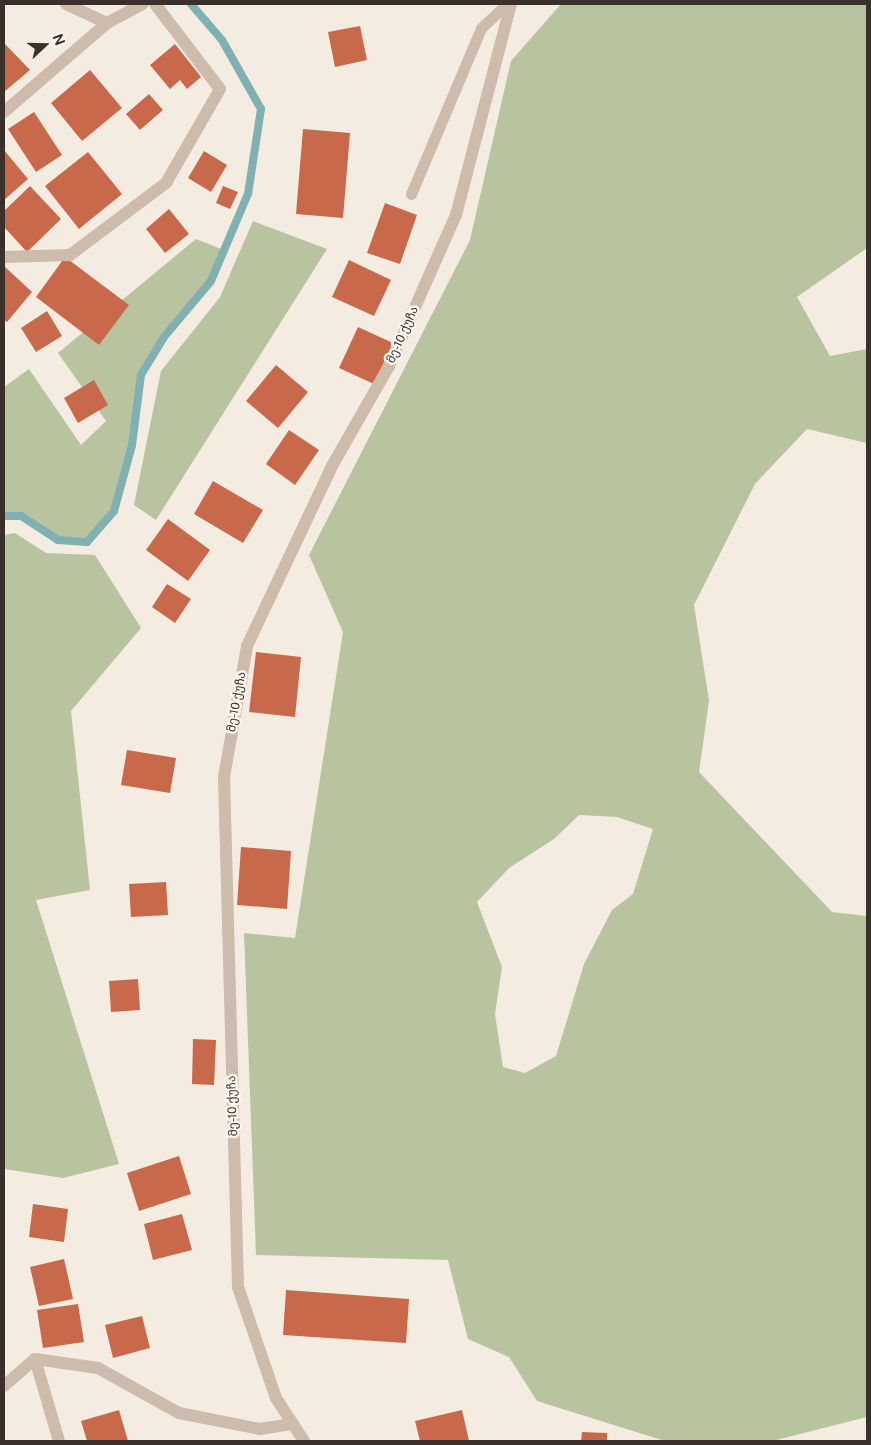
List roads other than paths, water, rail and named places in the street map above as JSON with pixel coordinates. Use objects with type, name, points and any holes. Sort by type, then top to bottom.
[{"type":"street","points":[[66,4],[106,23]]},
{"type":"street","points":[[4,112],[106,23],[142,4]]},
{"type":"street","points":[[4,257],[70,255],[166,182],[220,89],[155,4]]},
{"type":"street","name":"მე-10 ქუჩა","points":[[304,1441],[276,1398],[238,1287],[224,776],[246,646],[332,466],[389,366],[456,215],[511,4]]},
{"type":"street","points":[[4,1386],[35,1359],[98,1368],[178,1413],[260,1429],[292,1424]]},
{"type":"street","points":[[35,1359],[59,1441]]},
{"type":"lane","points":[[411,194],[481,28],[507,4]]},
{"type":"waterway","points":[[4,516],[21,516],[58,540],[87,542],[114,511],[132,445],[141,375],[164,337],[211,281],[248,194],[261,109],[222,40],[191,4]]}]
